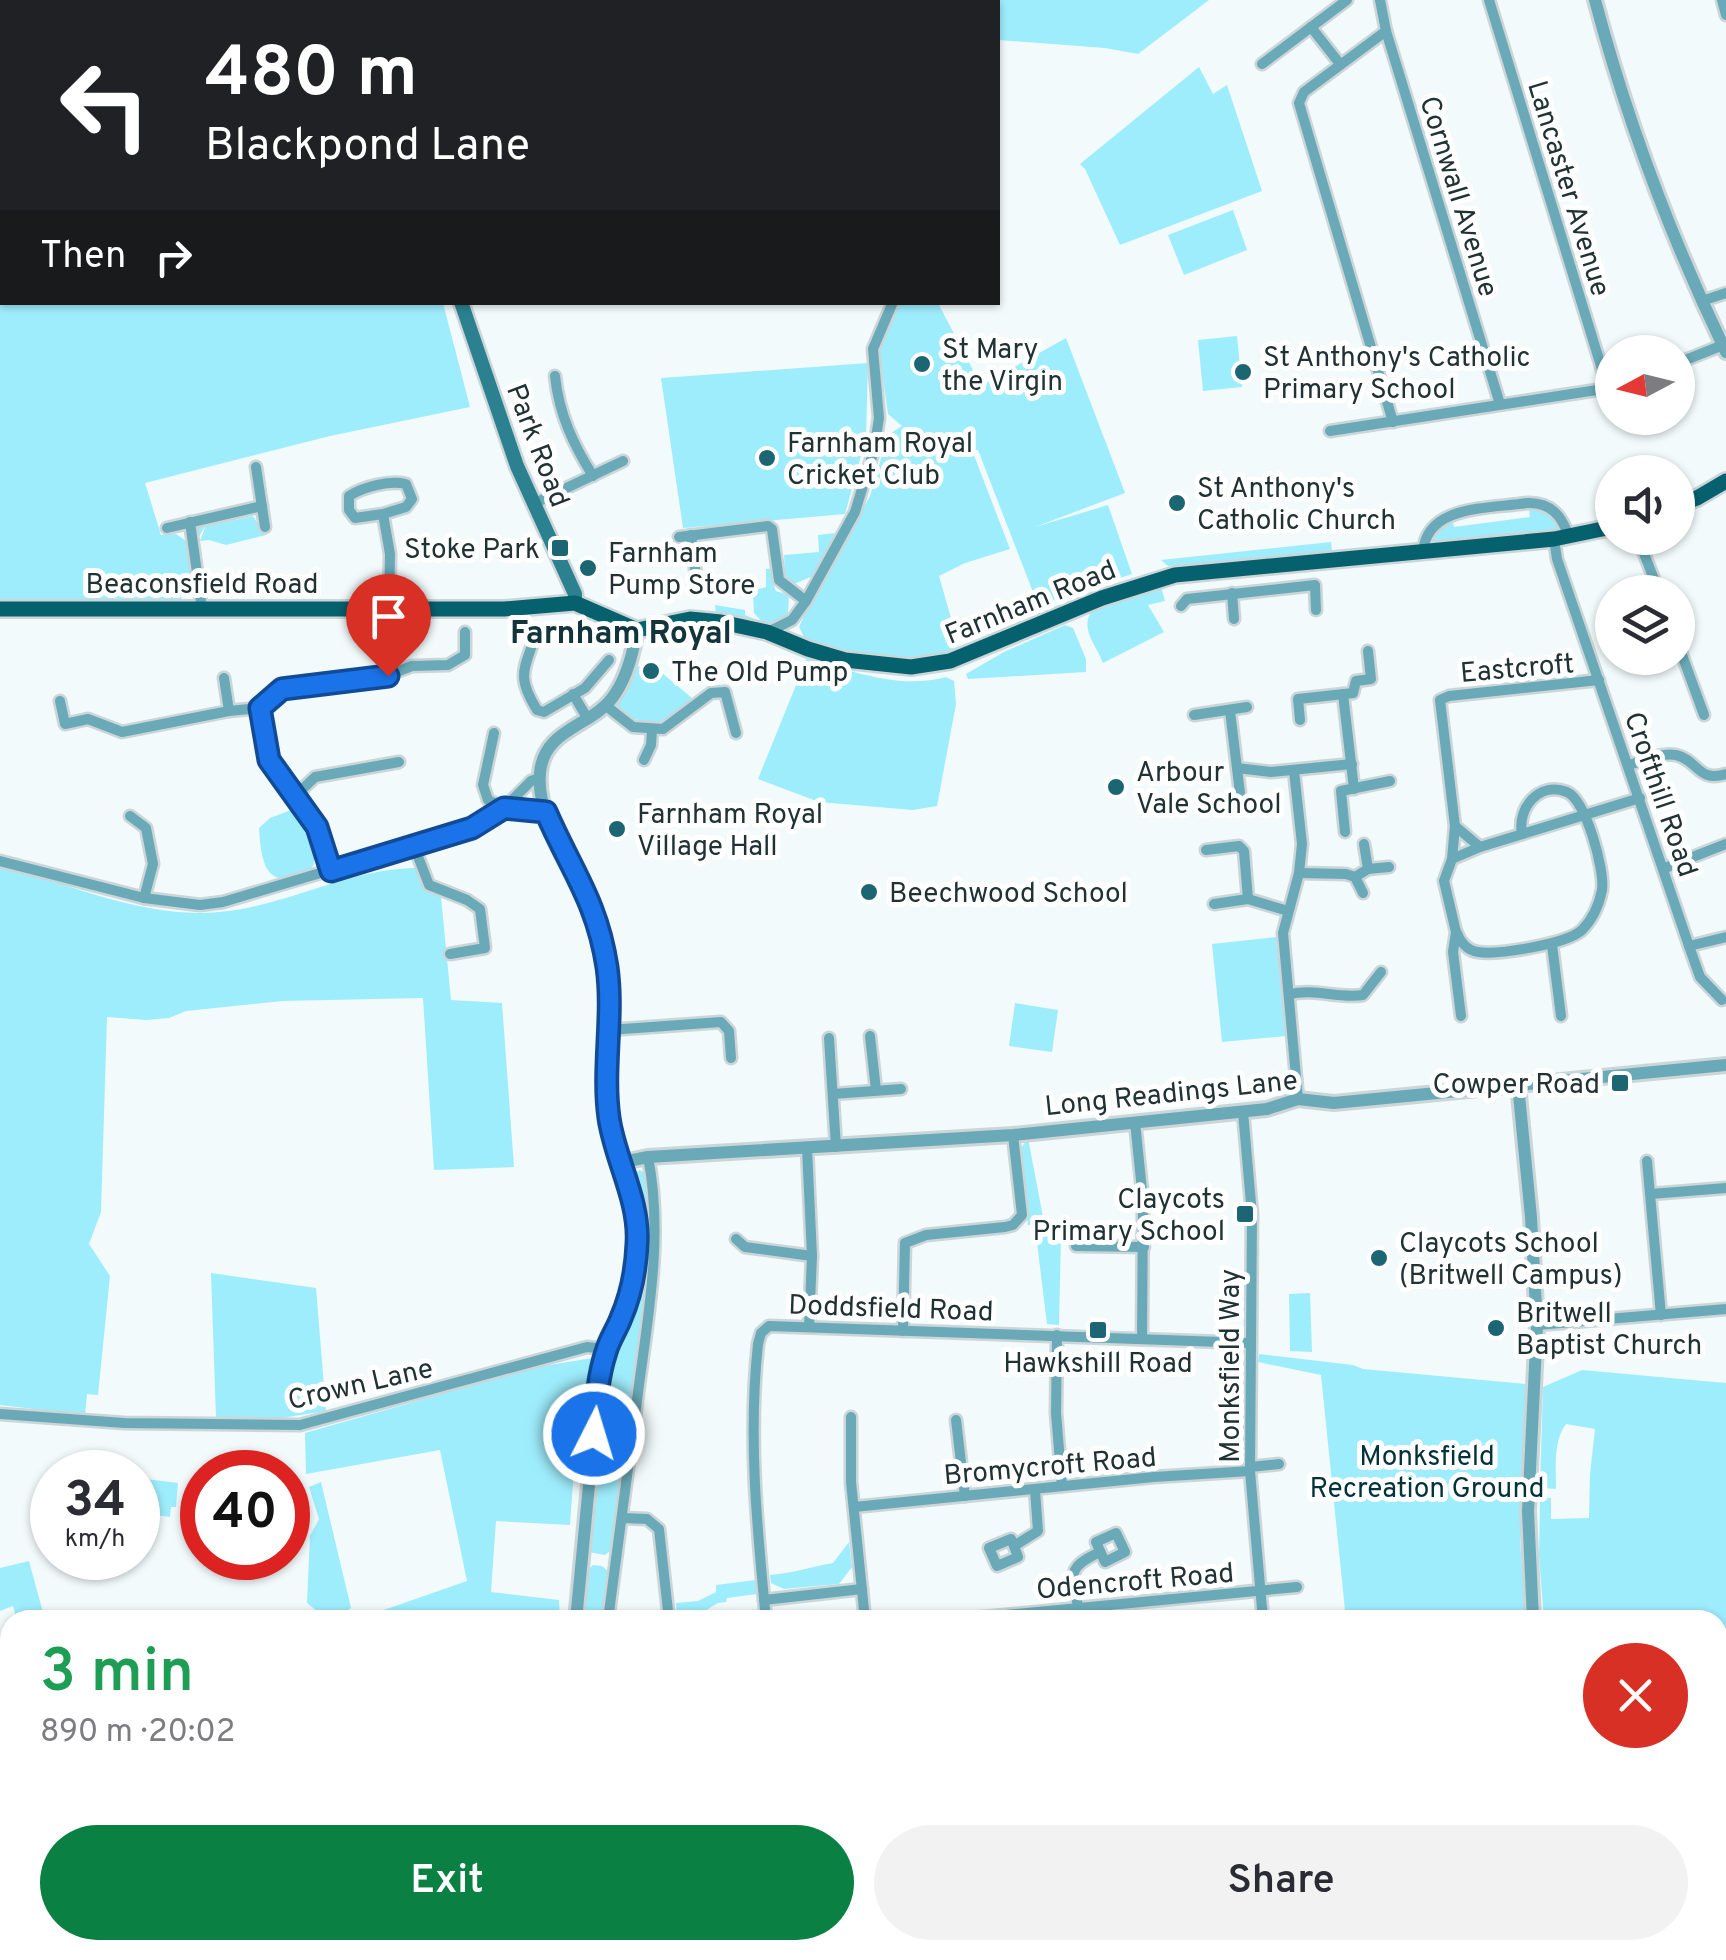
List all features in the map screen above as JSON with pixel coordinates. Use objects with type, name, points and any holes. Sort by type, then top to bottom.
[{"type":"main road","name":"Park Road","points":[[462,305],[533,504],[575,594],[575,603]]},
{"type":"main road","points":[[1695,499],[1726,481]]},
{"type":"main road","points":[[1698,498],[1726,499]]},
{"type":"main road","name":"Farnham Road","points":[[637,630],[690,619],[722,622],[768,632],[845,660],[910,667],[950,662],[1142,582],[1175,575],[1562,538],[1595,531]]},
{"type":"main road","name":"Beaconsfield Road","points":[[0,609],[504,609],[575,603],[637,630]]},
{"type":"street","points":[[1262,64],[1347,0]]},
{"type":"street","name":"Cornwall Avenue","points":[[1380,0],[1386,31],[1500,404]]},
{"type":"street","name":"Lancaster Avenue","points":[[1490,0],[1595,340]]},
{"type":"street","points":[[1595,0],[1657,189],[1724,349],[1695,357]]},
{"type":"street","points":[[1722,0],[1726,14]]},
{"type":"street","points":[[1312,27],[1340,64]]},
{"type":"street","points":[[1386,31],[1304,92],[1299,103],[1393,422]]},
{"type":"street","points":[[1702,302],[1726,293]]},
{"type":"street","points":[[768,632],[792,620],[806,602],[855,512],[874,450],[879,396],[873,349],[892,305]]},
{"type":"street","points":[[555,376],[557,398],[571,440],[593,476]]},
{"type":"street","points":[[1330,431],[1595,390]]},
{"type":"street","points":[[533,504],[622,461]]},
{"type":"street","points":[[256,467],[265,527]]},
{"type":"street","points":[[399,482],[406,484],[412,499],[406,507],[383,514],[355,518],[349,510],[349,496],[399,482]]},
{"type":"street","points":[[1423,552],[1429,530],[1444,516],[1534,502],[1557,513],[1562,538]]},
{"type":"street","points":[[167,528],[262,506]]},
{"type":"street","points":[[383,514],[390,554],[390,608]]},
{"type":"street","points":[[190,522],[202,608]]},
{"type":"street","points":[[696,576],[685,536],[768,526],[772,529],[778,580],[806,602]]},
{"type":"street","name":"Crofthill Road","points":[[1562,538],[1558,559],[1689,946],[1700,977],[1722,1000]]},
{"type":"street","points":[[1267,568],[1270,588]]},
{"type":"street","points":[[1182,606],[1187,599],[1315,586],[1316,610]]},
{"type":"street","points":[[1232,593],[1234,618]]},
{"type":"street","points":[[792,620],[796,643]]},
{"type":"street","points":[[577,1610],[598,1381],[606,1349],[622,1316],[638,1239],[609,1122],[608,971],[598,919],[546,812],[539,778],[542,759],[554,740],[615,695],[629,665],[637,630]]},
{"type":"street","points":[[537,631],[522,677],[523,688],[537,710],[544,712],[585,688],[608,660]]},
{"type":"street","points":[[60,702],[65,724],[88,720],[122,732],[260,708],[282,689],[381,678],[412,666],[448,665],[469,658],[465,632]]},
{"type":"street","points":[[1300,720],[1298,699],[1353,693],[1356,681],[1371,679],[1368,651]]},
{"type":"street","points":[[1689,675],[1704,715]]},
{"type":"street","points":[[224,678],[229,711]]},
{"type":"street","name":"Eastcroft","points":[[1455,826],[1440,700],[1599,680]]},
{"type":"street","points":[[604,705],[632,726],[652,730],[674,724],[711,693],[725,692],[736,734]]},
{"type":"street","points":[[573,694],[586,716]]},
{"type":"street","points":[[1343,694],[1354,789]]},
{"type":"street","points":[[1194,715],[1247,707]]},
{"type":"street","points":[[260,708],[269,760],[317,827],[331,871]]},
{"type":"street","points":[[1230,711],[1240,793]]},
{"type":"street","points":[[644,760],[652,730]]},
{"type":"street","points":[[494,733],[483,785],[488,800],[504,808],[546,812]]},
{"type":"street","points":[[1629,765],[1667,754],[1686,758],[1702,774],[1726,774]]},
{"type":"street","points":[[295,796],[315,777],[400,762]]},
{"type":"street","points":[[1238,768],[1294,771],[1352,764]]},
{"type":"street","points":[[1294,771],[1302,844],[1299,873],[1283,933],[1298,1099]]},
{"type":"street","points":[[0,861],[144,898],[212,903],[472,828],[504,808],[532,780],[539,778]]},
{"type":"street","points":[[1345,832],[1341,791],[1390,781]]},
{"type":"street","points":[[1455,960],[1477,952],[1552,945],[1579,933],[1595,915],[1603,886],[1581,803],[1569,792],[1552,789],[1539,794],[1526,804],[1520,822],[1522,834]]},
{"type":"street","points":[[1452,859],[1640,798]]},
{"type":"street","points":[[130,816],[146,828],[153,864],[144,898]]},
{"type":"street","points":[[1455,826],[1480,847]]},
{"type":"street","points":[[1455,826],[1452,859],[1444,881],[1460,941],[1477,952]]},
{"type":"street","points":[[1364,844],[1368,868]]},
{"type":"street","points":[[1664,868],[1726,844]]},
{"type":"street","points":[[414,846],[429,885],[468,900],[480,909],[485,948],[450,954]]},
{"type":"street","points":[[1206,850],[1239,846],[1244,851],[1248,899]]},
{"type":"street","points":[[1355,878],[1368,868],[1389,867]]},
{"type":"street","points":[[1299,873],[1346,874],[1355,878],[1363,893]]},
{"type":"street","points":[[1214,904],[1248,899],[1288,911]]},
{"type":"street","points":[[1456,932],[1461,1016]]},
{"type":"street","points":[[1689,946],[1726,936]]},
{"type":"street","points":[[1552,945],[1561,1016]]},
{"type":"street","points":[[1290,994],[1306,990],[1346,998],[1364,994],[1374,976]]},
{"type":"street","points":[[608,1030],[721,1022],[729,1031],[731,1058]]},
{"type":"street","points":[[870,1036],[876,1090]]},
{"type":"street","points":[[830,1038],[836,1147]]},
{"type":"street","name":"Long Readings Lane","points":[[622,1166],[628,1161],[648,1158],[1013,1135],[1267,1110],[1298,1099],[1334,1103],[1726,1065]]},
{"type":"street","points":[[1518,1085],[1531,1217],[1536,1326],[1528,1511],[1533,1610]]},
{"type":"street","points":[[833,1094],[901,1088]]},
{"type":"street","name":"Monksfield Way","points":[[1243,1112],[1252,1215],[1250,1469],[1262,1610]]},
{"type":"street","points":[[1135,1122],[1144,1247],[1142,1339]]},
{"type":"street","points":[[903,1331],[905,1243],[926,1235],[1004,1228],[1013,1225],[1022,1214],[1013,1135]]},
{"type":"street","points":[[807,1148],[812,1256],[809,1327]]},
{"type":"street","points":[[609,1610],[650,1306],[654,1241],[648,1158]]},
{"type":"street","points":[[1647,1162],[1661,1315]]},
{"type":"street","points":[[1651,1194],[1726,1188]]},
{"type":"street","points":[[736,1239],[744,1247],[812,1256]]},
{"type":"street","points":[[1076,1246],[1144,1247]]},
{"type":"street","points":[[1536,1326],[1726,1309]]},
{"type":"street","name":"Doddsfield Road","points":[[765,1610],[752,1471],[758,1344],[761,1333],[769,1326],[1250,1343]]},
{"type":"street","points":[[1057,1335],[1056,1414],[1062,1486]]},
{"type":"street","name":"Crown Lane","points":[[0,1414],[124,1423],[300,1425],[587,1347],[606,1349]]},
{"type":"street","points":[[851,1417],[854,1507],[864,1610]]},
{"type":"street","points":[[956,1420],[965,1496]]},
{"type":"street","name":"Bromycroft Road","points":[[854,1507],[1279,1464]]},
{"type":"street","points":[[1014,1546],[1038,1531],[1035,1490]]},
{"type":"street","points":[[622,1518],[647,1520],[658,1529],[669,1610]]},
{"type":"street","points":[[1078,1606],[1072,1581],[1074,1568],[1100,1552]]},
{"type":"street","name":"Odencroft Road","points":[[1061,1610],[1298,1587]]},
{"type":"street","points":[[764,1600],[862,1589]]},
{"type":"street","points":[[1116,1604],[1117,1610]]},
{"type":"green space","points":[[1000,0],[1209,0],[1138,54],[1000,40]]},
{"type":"green space","points":[[1199,67],[1213,94],[1227,85],[1262,191],[1120,245],[1080,164]]},
{"type":"green space","points":[[1233,210],[1247,250],[1184,275],[1168,235]]},
{"type":"green space","points":[[0,305],[444,305],[470,407],[330,436],[145,483],[161,535],[176,534],[186,541],[193,587],[181,596],[183,603],[0,603]]},
{"type":"green space","points":[[900,305],[939,305],[974,372],[975,389],[1066,338],[1125,493],[1035,527],[1108,505],[1132,574],[1038,605],[978,450],[972,450],[1010,549],[939,576],[959,646],[921,660],[902,661],[863,657],[805,639],[799,627],[814,594],[870,496],[888,435],[902,426],[888,414],[879,351],[883,333]]},
{"type":"green space","points":[[1237,336],[1242,387],[1203,391],[1198,340]]},
{"type":"green space","name":"Farnham Royal Cricket Club","points":[[868,363],[866,437],[845,514],[683,528],[661,378]]},
{"type":"green space","points":[[1538,508],[1555,519],[1558,529],[1431,543],[1433,531],[1452,518],[1454,527],[1530,517],[1529,509]]},
{"type":"green space","points":[[253,516],[258,524],[263,524],[266,535],[226,545],[200,541],[206,526]]},
{"type":"green space","points":[[835,533],[813,576],[794,584],[785,575],[784,555],[819,552],[818,535]]},
{"type":"green space","points":[[1331,542],[1332,551],[1168,566],[1161,560]]},
{"type":"green space","points":[[774,568],[772,581],[776,591],[789,595],[788,614],[762,623],[716,613],[715,605],[745,610],[745,615],[762,622],[754,613],[753,591],[766,587],[766,569]]},
{"type":"green space","points":[[1161,587],[1165,601],[1148,605],[1164,632],[1103,663],[1088,630],[1092,611]]},
{"type":"green space","points":[[1065,625],[1073,628],[1086,659],[1086,672],[968,679],[966,674],[1004,652]]},
{"type":"green space","points":[[807,658],[893,680],[946,677],[954,681],[956,704],[937,806],[913,810],[819,802],[758,779]]},
{"type":"green space","points":[[659,664],[657,669],[692,698],[661,721],[623,715],[615,701],[634,667]]},
{"type":"green space","points":[[294,809],[315,846],[314,862],[311,871],[279,878],[265,864],[259,828],[270,818]]},
{"type":"green space","points":[[0,866],[117,901],[200,913],[252,907],[367,874],[415,868],[424,888],[441,897],[451,1000],[502,1003],[514,1167],[434,1170],[423,998],[282,1001],[186,1011],[169,1018],[107,1017],[101,1212],[89,1244],[110,1276],[98,1395],[87,1394],[85,1415],[0,1405]]},
{"type":"green space","points":[[1276,937],[1286,1036],[1222,1042],[1212,944]]},
{"type":"green space","points":[[1015,1003],[1058,1010],[1052,1052],[1009,1046]]},
{"type":"green space","points":[[1028,1138],[1046,1233],[1061,1235],[1059,1325],[1047,1324],[1035,1226],[1028,1225],[1019,1151]]},
{"type":"green space","points":[[640,1170],[646,1174],[650,1267],[613,1549],[605,1555],[588,1552],[606,1371],[632,1305],[641,1266],[631,1175]]},
{"type":"green space","points":[[211,1273],[316,1288],[326,1411],[263,1421],[216,1418]]},
{"type":"green space","points":[[1310,1293],[1312,1352],[1290,1351],[1289,1294]]},
{"type":"green space","name":"Monksfield Recreation Ground","points":[[1259,1354],[1363,1369],[1527,1384],[1520,1541],[1525,1610],[1345,1610],[1321,1375],[1258,1362]]},
{"type":"green space","points":[[593,1358],[578,1412],[570,1525],[496,1521],[491,1592],[559,1600],[560,1610],[384,1610],[467,1581],[440,1450],[310,1473],[305,1433],[536,1367]]},
{"type":"green space","points":[[1582,1370],[1726,1383],[1726,1610],[1543,1610],[1540,1497],[1551,1498],[1551,1519],[1589,1518],[1595,1429],[1566,1424],[1557,1446],[1556,1489],[1540,1488],[1543,1387]]},
{"type":"green space","points":[[160,1481],[178,1483],[176,1507],[171,1507],[170,1517],[160,1516]]},
{"type":"green space","points":[[321,1482],[351,1608],[348,1610],[316,1610],[307,1603],[310,1536],[319,1519],[310,1487]]},
{"type":"green space","points":[[849,1542],[852,1567],[839,1584],[784,1589],[771,1583],[770,1575],[833,1563]]},
{"type":"green space","points":[[29,1561],[30,1580],[34,1580],[42,1610],[14,1610],[13,1606],[0,1610],[0,1568]]},
{"type":"green space","points":[[593,1565],[608,1571],[605,1610],[580,1610],[586,1571]]},
{"type":"green space","points":[[756,1580],[757,1594],[727,1598],[706,1610],[676,1610],[676,1603],[698,1601],[716,1592],[716,1585]]},
{"type":"place","name":"St Mary the Virgin","points":[[922,364]]},
{"type":"place","name":"St Anthony's Catholic Primary School","points":[[1243,372]]},
{"type":"place","name":"Farnham Royal Cricket Club","points":[[767,458]]},
{"type":"place","name":"St Anthony's Catholic Church","points":[[1177,503]]},
{"type":"place","name":"Stoke Park","points":[[560,548]]},
{"type":"place","name":"Farnham Pump Store","points":[[588,568]]},
{"type":"place","name":"The Old Pump","points":[[651,671]]},
{"type":"place","name":"Arbour Vale School","points":[[1116,787]]},
{"type":"place","name":"Farnham Royal Village Hall","points":[[617,829]]},
{"type":"place","name":"Beechwood School","points":[[869,892]]},
{"type":"place","name":"Cowper Road","points":[[1620,1083]]},
{"type":"place","name":"Claycots Primary School","points":[[1245,1214]]},
{"type":"place","name":"Claycots School (Britwell Campus)","points":[[1379,1258]]},
{"type":"place","name":"Britwell Baptist Church","points":[[1496,1328]]},
{"type":"place","name":"Hawkshill Road","points":[[1098,1330]]},
{"type":"district","name":"Farnham Royal","points":[[621,632]]},
{"type":"route","points":[[388,676],[282,689],[260,708],[269,760],[317,827],[331,871],[472,828],[504,808],[546,812],[598,919],[608,971],[609,1122],[638,1239],[622,1316],[606,1349],[598,1381],[594,1434]]}]
